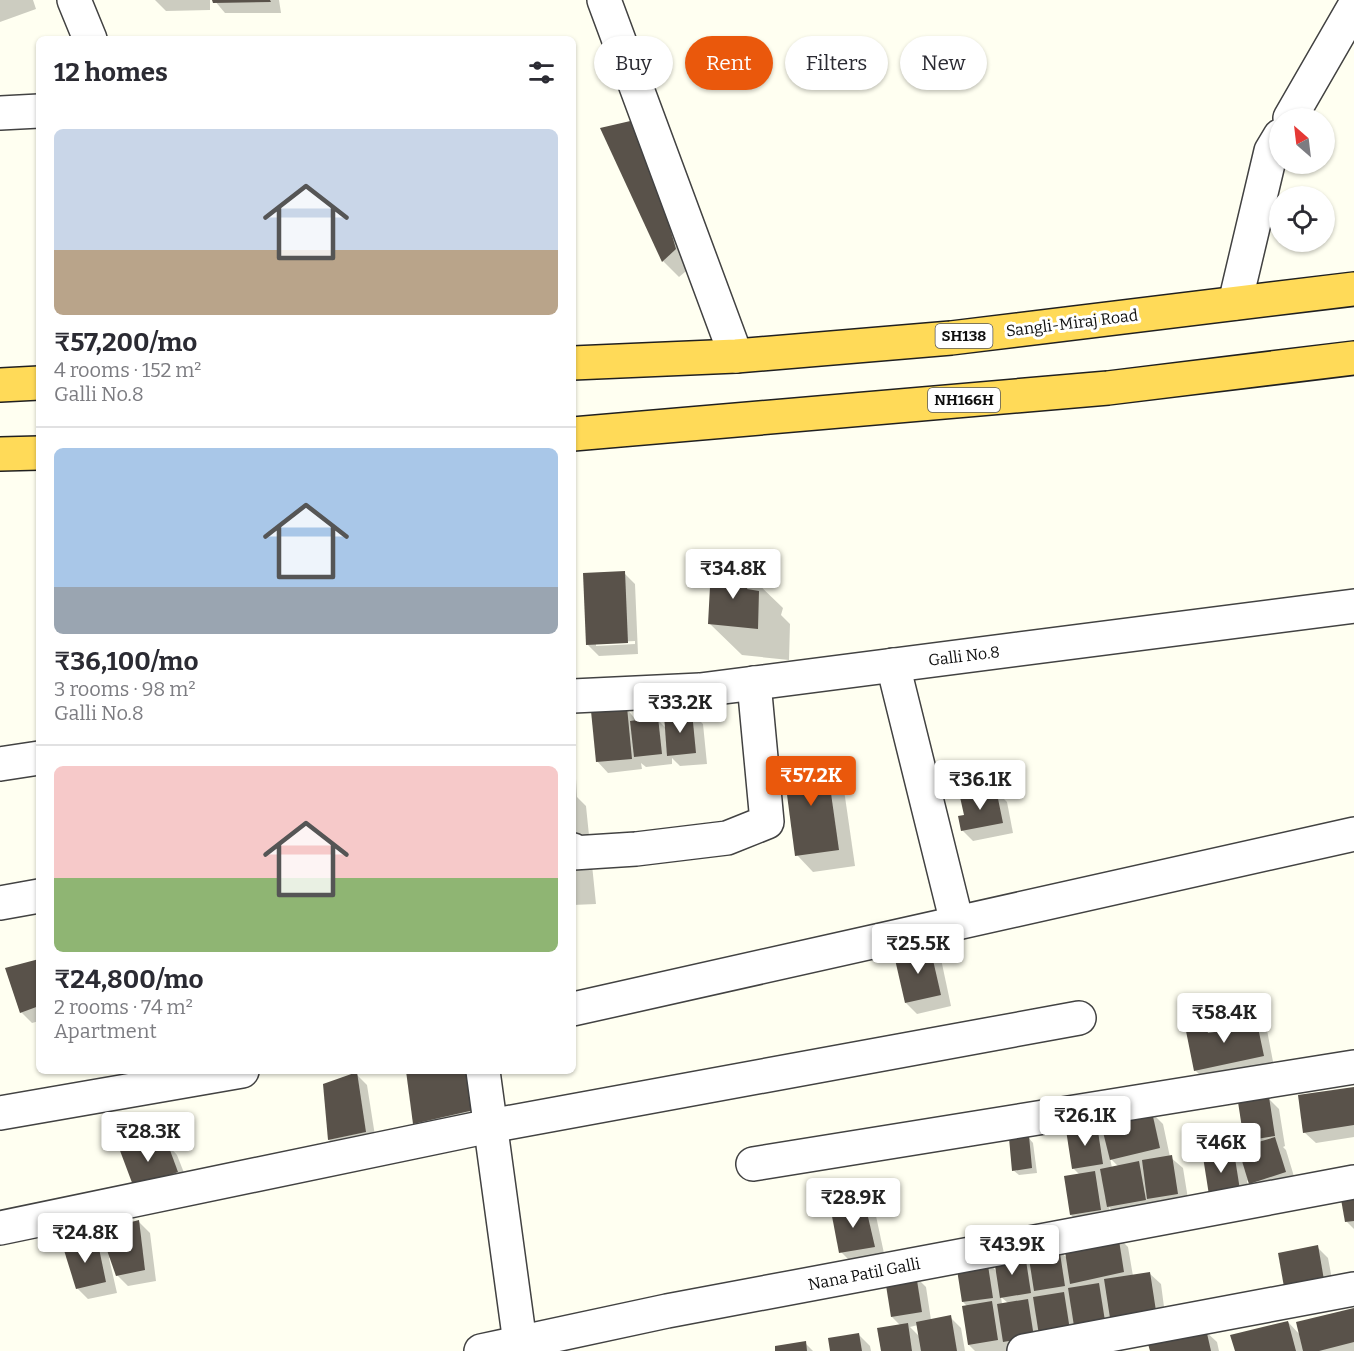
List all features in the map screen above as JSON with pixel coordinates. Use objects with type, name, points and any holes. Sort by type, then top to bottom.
[{"type":"highway","name":"Sangli-Miraj Road","points":[[576,363],[736,356],[951,338],[1354,289]]},
{"type":"highway","name":"NH166H","points":[[576,434],[1108,388],[1354,358]]},
{"type":"highway","points":[[0,385],[36,384]]},
{"type":"highway","points":[[0,454],[36,453]]},
{"type":"street","points":[[74,0],[89,36]]},
{"type":"street","points":[[604,0],[736,356]]},
{"type":"street","points":[[1296,108],[1354,7]]},
{"type":"street","points":[[0,113],[36,111]]},
{"type":"street","points":[[1234,303],[1269,160]]},
{"type":"street","name":"Galli No.8","points":[[576,696],[700,690],[1354,606]]},
{"type":"street","points":[[893,665],[957,923]]},
{"type":"street","points":[[576,853],[636,849],[727,838],[767,822],[754,682]]},
{"type":"street","points":[[0,764],[36,758]]},
{"type":"street","points":[[576,1008],[1354,834]]},
{"type":"street","points":[[0,903],[36,897]]},
{"type":"street","points":[[0,1228],[490,1126],[1079,1018]]},
{"type":"street","points":[[753,1164],[1354,1067]]},
{"type":"street","points":[[0,1113],[225,1074]]},
{"type":"street","points":[[483,1074],[520,1343]]},
{"type":"street","name":"Nana Patil Galli","points":[[482,1351],[667,1311],[1354,1182]]},
{"type":"street","points":[[1024,1351],[1354,1289]]},
{"type":"building","points":[[212,0],[270,0],[271,2],[213,3]]},
{"type":"building","points":[[639,119],[676,249],[662,262],[600,128]]},
{"type":"building","points":[[711,568],[752,575],[747,589],[759,591],[758,629],[708,624]]},
{"type":"building","points":[[625,571],[628,643],[586,645],[583,573]]},
{"type":"building","points":[[627,707],[632,759],[596,762],[591,711]]},
{"type":"building","points":[[692,712],[696,753],[667,756],[664,715]]},
{"type":"building","points":[[658,717],[662,754],[634,757],[630,721]]},
{"type":"building","points":[[826,758],[839,850],[795,856],[783,764]]},
{"type":"building","points":[[996,789],[1003,823],[961,831],[958,816],[964,815],[960,797]]},
{"type":"building","points":[[930,947],[941,995],[905,1003],[894,955]]},
{"type":"building","points":[[36,960],[36,1007],[20,1013],[5,968]]},
{"type":"building","points":[[1256,1018],[1264,1056],[1194,1071],[1185,1026],[1205,1022],[1208,1033],[1221,1031],[1220,1025]]},
{"type":"building","points":[[357,1074],[366,1132],[328,1140],[323,1084]]},
{"type":"building","points":[[406,1074],[471,1074],[474,1110],[413,1124]]},
{"type":"building","points":[[1354,1087],[1354,1125],[1303,1133],[1298,1095]]},
{"type":"building","points":[[1269,1097],[1275,1136],[1244,1141],[1238,1102]]},
{"type":"building","points":[[1152,1112],[1160,1148],[1110,1160],[1101,1124]]},
{"type":"building","points":[[1097,1125],[1103,1164],[1072,1169],[1066,1130]]},
{"type":"building","points":[[1029,1136],[1032,1168],[1012,1171],[1009,1138]]},
{"type":"building","points":[[1275,1137],[1286,1172],[1249,1184],[1238,1148]]},
{"type":"building","points":[[167,1142],[178,1172],[134,1188],[119,1148]]},
{"type":"building","points":[[1234,1152],[1240,1190],[1209,1195],[1203,1157]]},
{"type":"building","points":[[1172,1155],[1178,1194],[1147,1199],[1142,1160]]},
{"type":"building","points":[[1139,1161],[1146,1200],[1107,1207],[1100,1169]]},
{"type":"building","points":[[1095,1171],[1101,1210],[1070,1215],[1064,1176]]},
{"type":"building","points":[[1354,1186],[1354,1221],[1345,1222],[1339,1188]]},
{"type":"building","points":[[865,1204],[875,1247],[839,1253],[831,1211]]},
{"type":"building","points":[[139,1220],[145,1270],[116,1276],[100,1230]]},
{"type":"building","points":[[1118,1234],[1124,1272],[1070,1284],[1064,1245]]},
{"type":"building","points":[[97,1239],[106,1282],[76,1289],[63,1247]]},
{"type":"building","points":[[1318,1245],[1324,1280],[1284,1287],[1278,1253]]},
{"type":"building","points":[[1059,1247],[1065,1286],[1034,1291],[1028,1252]]},
{"type":"building","points":[[1025,1254],[1031,1293],[1000,1298],[994,1259]]},
{"type":"building","points":[[987,1259],[993,1298],[962,1302],[956,1263]]},
{"type":"building","points":[[1150,1272],[1156,1311],[1110,1318],[1104,1279]]},
{"type":"building","points":[[916,1274],[922,1312],[891,1317],[885,1279]]},
{"type":"building","points":[[1099,1283],[1105,1321],[1074,1326],[1068,1288]]},
{"type":"building","points":[[1064,1292],[1070,1330],[1039,1335],[1033,1297]]},
{"type":"building","points":[[1028,1299],[1034,1337],[1003,1342],[997,1304]]},
{"type":"building","points":[[992,1301],[998,1340],[968,1345],[962,1306]]},
{"type":"building","points":[[1354,1308],[1354,1342],[1319,1351],[1303,1351],[1296,1322]]},
{"type":"building","points":[[951,1315],[957,1351],[921,1351],[916,1322]]},
{"type":"building","points":[[1288,1321],[1296,1351],[1235,1351],[1230,1335]]},
{"type":"building","points":[[908,1323],[912,1351],[881,1351],[877,1328]]},
{"type":"building","points":[[1206,1329],[1211,1351],[1150,1351],[1148,1344]]},
{"type":"building","points":[[859,1333],[862,1351],[830,1351],[828,1338]]},
{"type":"building","points":[[806,1341],[807,1351],[775,1351],[775,1346]]}]
